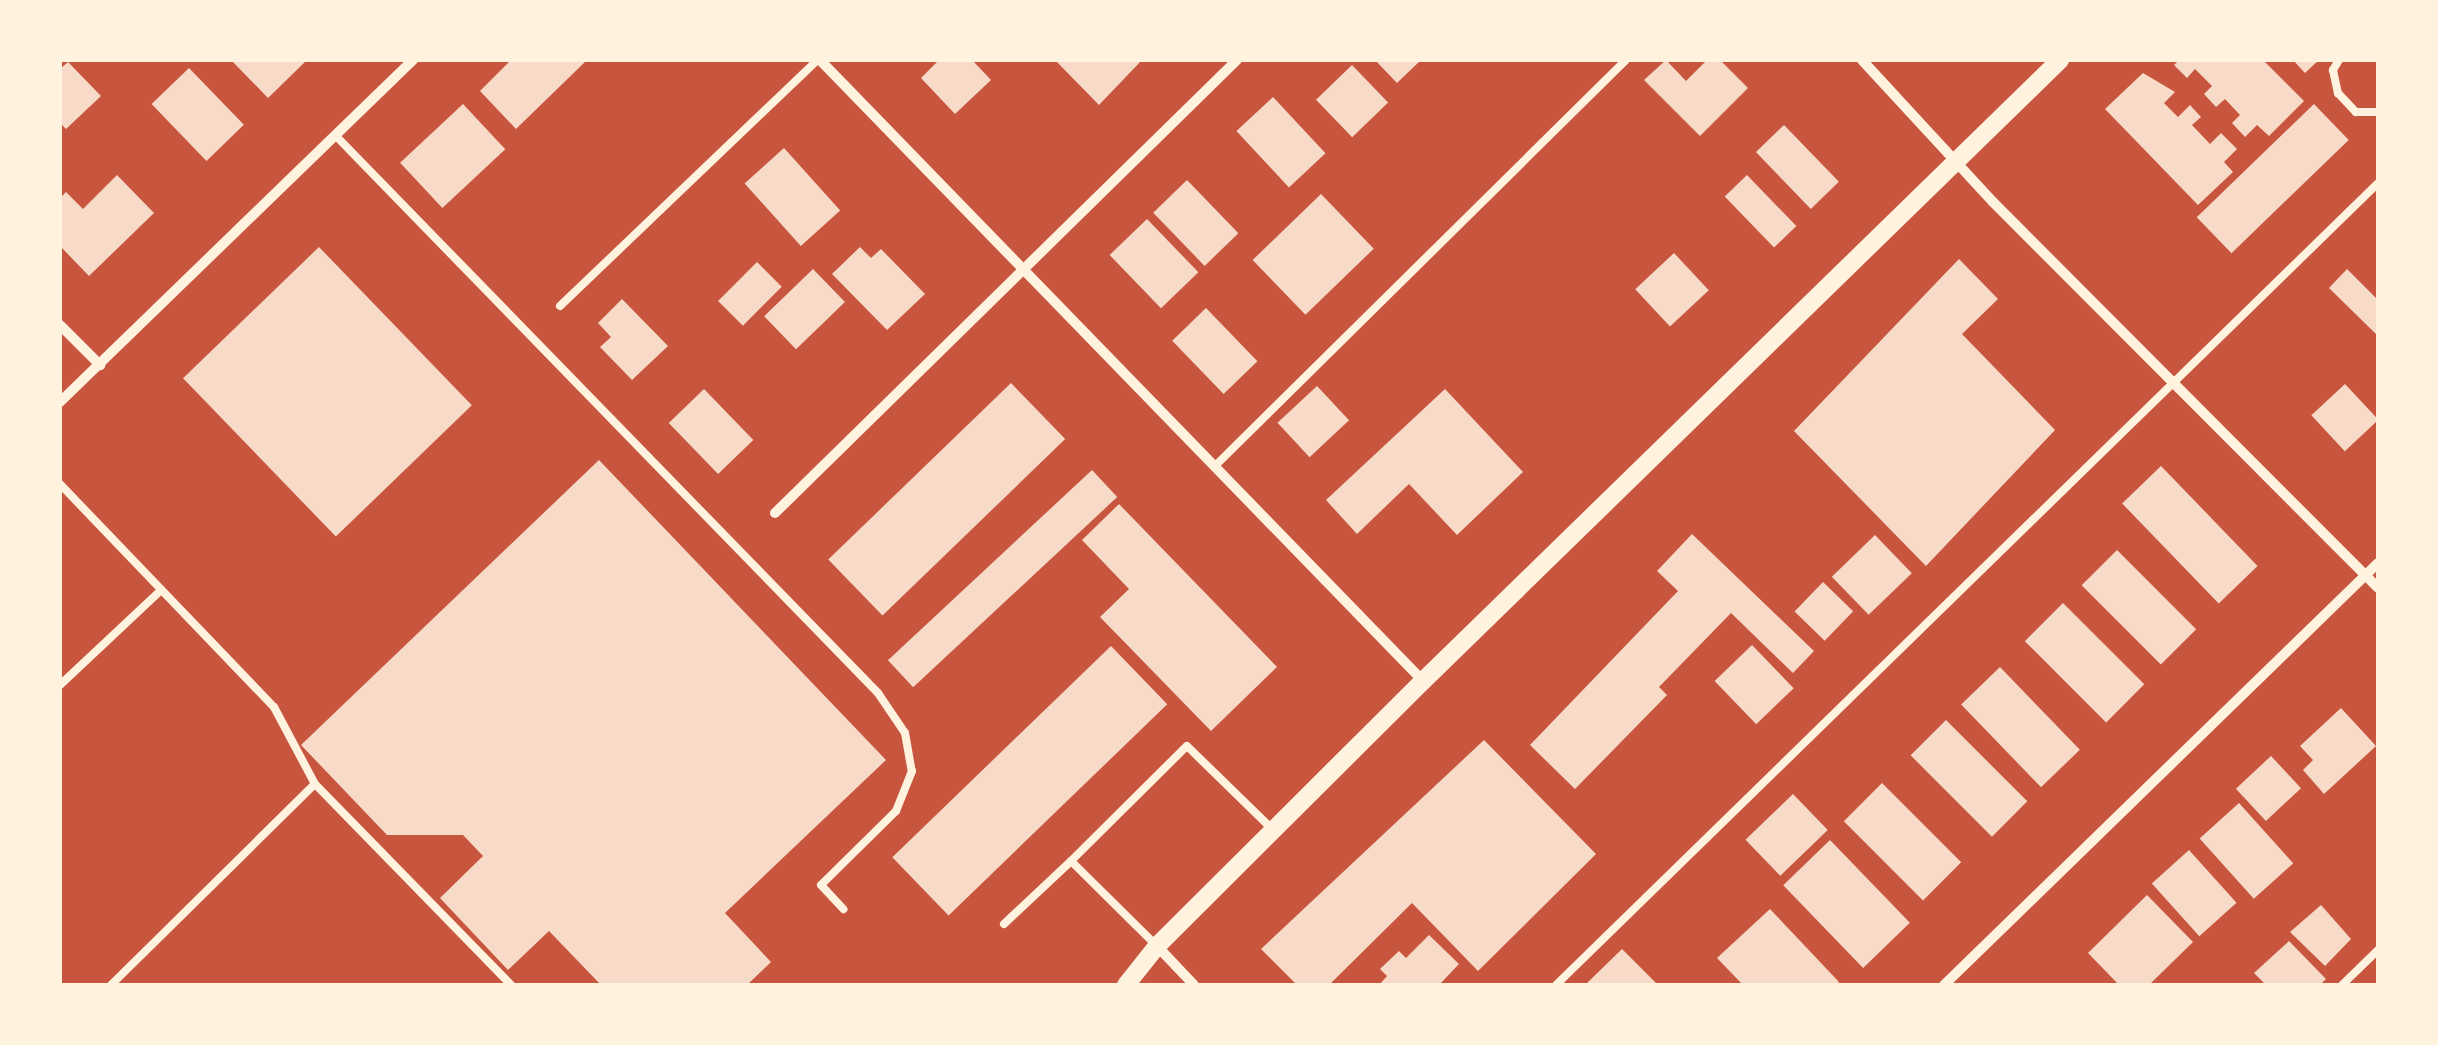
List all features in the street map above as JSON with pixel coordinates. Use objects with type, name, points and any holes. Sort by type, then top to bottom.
[{"type":"street","points":[[60,402],[413,60]]},
{"type":"street","points":[[818,60],[1423,681]]},
{"type":"street","points":[[775,513],[1237,60]]},
{"type":"street","points":[[1862,60],[1955,161],[2378,588]]},
{"type":"street","points":[[1126,985],[1157,946],[1423,681],[2060,60]]},
{"type":"street","points":[[60,325],[100,366]]},
{"type":"street","points":[[1944,985],[2378,563]]},
{"type":"street","points":[[1157,946],[1194,985]]},
{"type":"lane","points":[[560,306],[818,60]]},
{"type":"lane","points":[[1216,465],[1626,60]]},
{"type":"lane","points":[[2339,60],[2333,70],[2338,93],[2356,112],[2378,112]]},
{"type":"lane","points":[[336,136],[878,693],[904,733],[912,771],[896,811],[820,886],[844,909]]},
{"type":"lane","points":[[1556,985],[2378,183]]},
{"type":"lane","points":[[60,484],[274,707],[315,784],[511,985]]},
{"type":"lane","points":[[60,686],[161,590]]},
{"type":"lane","points":[[1004,924],[1187,746],[1274,830]]},
{"type":"lane","points":[[111,985],[315,784]]},
{"type":"lane","points":[[1070,861],[1157,946]]},
{"type":"lane","points":[[2342,985],[2378,950]]},
{"type":"building","points":[[231,60],[307,60],[268,98]]},
{"type":"building","points":[[511,60],[587,60],[516,129],[480,91]]},
{"type":"building","points":[[939,60],[972,60],[991,80],[955,114],[921,78]]},
{"type":"building","points":[[1055,60],[1142,60],[1099,105]]},
{"type":"building","points":[[1375,60],[1421,60],[1397,83]]},
{"type":"building","points":[[1666,60],[1686,81],[1707,60],[1720,60],[1748,88],[1700,136],[1644,80]]},
{"type":"building","points":[[2179,60],[2263,60],[2304,101],[2269,136],[2257,125],[2245,137],[2232,123],[2240,115],[2225,99],[2216,107],[2204,94],[2212,86],[2195,69],[2187,78],[2174,65]]},
{"type":"building","points":[[2293,60],[2319,60],[2305,73]]},
{"type":"building","points":[[68,62],[101,96],[66,129],[60,123],[60,69]]},
{"type":"building","points":[[1352,65],[1388,102],[1352,137],[1316,100]]},
{"type":"building","points":[[189,68],[244,125],[206,161],[152,104]]},
{"type":"building","points":[[2143,73],[2175,92],[2164,103],[2178,117],[2190,105],[2201,117],[2192,125],[2210,144],[2221,133],[2237,149],[2224,162],[2233,172],[2198,205],[2105,109]]},
{"type":"building","points":[[1273,97],[1326,153],[1289,187],[1236,131]]},
{"type":"building","points":[[463,104],[505,149],[442,208],[400,163]]},
{"type":"building","points":[[2314,104],[2349,140],[2231,253],[2197,217]]},
{"type":"building","points":[[1784,125],[1839,182],[1811,209],[1756,152]]},
{"type":"building","points":[[784,148],[840,210],[801,246],[745,183]]},
{"type":"building","points":[[117,175],[154,213],[89,276],[60,246],[60,198],[66,192],[83,209]]},
{"type":"building","points":[[1747,175],[1796,226],[1774,248],[1725,197]]},
{"type":"building","points":[[1187,180],[1238,233],[1205,266],[1153,213]]},
{"type":"building","points":[[1321,194],[1374,249],[1305,315],[1253,260]]},
{"type":"building","points":[[1147,219],[1198,272],[1161,308],[1110,255]]},
{"type":"building","points":[[319,247],[472,405],[336,537],[183,378]]},
{"type":"building","points":[[860,247],[871,258],[881,249],[925,294],[887,330],[832,274]]},
{"type":"building","points":[[1674,253],[1709,290],[1670,326],[1635,289]]},
{"type":"building","points":[[1959,259],[1998,299],[1962,334],[2055,430],[1926,566],[1794,431]]},
{"type":"building","points":[[757,262],[782,287],[743,326],[718,301]]},
{"type":"building","points":[[813,269],[845,302],[796,349],[764,316]]},
{"type":"building","points":[[2347,269],[2378,300],[2378,336],[2329,288]]},
{"type":"building","points":[[622,299],[668,346],[632,380],[600,347],[611,337],[598,323]]},
{"type":"building","points":[[1206,308],[1257,361],[1224,394],[1172,341]]},
{"type":"building","points":[[1011,383],[1065,439],[882,616],[828,559]]},
{"type":"building","points":[[2345,384],[2378,420],[2345,451],[2311,415]]},
{"type":"building","points":[[1317,386],[1349,420],[1310,457],[1278,423]]},
{"type":"building","points":[[704,389],[753,440],[718,474],[669,423]]},
{"type":"building","points":[[1445,389],[1523,472],[1457,535],[1409,484],[1357,534],[1326,500]]},
{"type":"building","points":[[599,460],[886,760],[725,913],[771,962],[747,985],[601,985],[549,931],[508,970],[440,898],[483,856],[463,835],[387,835],[301,745]]},
{"type":"building","points":[[2161,466],[2258,566],[2219,603],[2122,504]]},
{"type":"building","points":[[1092,470],[1117,497],[913,687],[888,660]]},
{"type":"building","points":[[1119,504],[1277,667],[1211,731],[1100,617],[1129,589],[1082,540]]},
{"type":"building","points":[[1692,534],[1814,651],[1793,673],[1731,613],[1659,687],[1667,695],[1575,789],[1530,745],[1678,591],[1657,571]]},
{"type":"building","points":[[1875,535],[1912,573],[1869,615],[1832,577]]},
{"type":"building","points":[[2117,550],[2196,629],[2161,665],[2082,585]]},
{"type":"building","points":[[1823,582],[1853,611],[1825,641],[1795,611]]},
{"type":"building","points":[[2063,603],[2144,684],[2106,723],[2025,641]]},
{"type":"building","points":[[1752,645],[1794,688],[1756,724],[1715,681]]},
{"type":"building","points":[[1111,646],[1167,704],[949,915],[892,857]]},
{"type":"building","points":[[2000,667],[2080,750],[2041,787],[1961,705]]},
{"type":"building","points":[[2341,708],[2376,746],[2324,794],[2303,770],[2313,760],[2300,746]]},
{"type":"building","points":[[1946,720],[2027,801],[1992,837],[1911,755]]},
{"type":"building","points":[[1484,740],[1596,854],[1478,971],[1412,903],[1329,985],[1297,985],[1261,949]]},
{"type":"building","points":[[2271,756],[2301,788],[2266,821],[2236,789]]},
{"type":"building","points":[[1882,783],[1961,862],[1923,900],[1844,821]]},
{"type":"building","points":[[1793,794],[1828,830],[1780,876],[1746,840]]},
{"type":"building","points":[[2239,803],[2293,863],[2254,899],[2200,838]]},
{"type":"building","points":[[1830,840],[1910,923],[1863,968],[1783,885]]},
{"type":"building","points":[[2189,850],[2237,903],[2199,936],[2152,883]]},
{"type":"building","points":[[2147,895],[2193,942],[2149,985],[2119,985],[2088,953]]},
{"type":"building","points":[[2321,905],[2351,939],[2325,966],[2290,932]]},
{"type":"building","points":[[1770,909],[1839,982],[1836,985],[1743,985],[1717,958]]},
{"type":"building","points":[[1429,935],[1459,964],[1439,985],[1379,985],[1387,976],[1380,969],[1399,951],[1406,958]]},
{"type":"building","points":[[2289,941],[2326,979],[2320,985],[2266,985],[2254,973]]},
{"type":"building","points":[[1622,949],[1658,985],[1585,985]]}]
